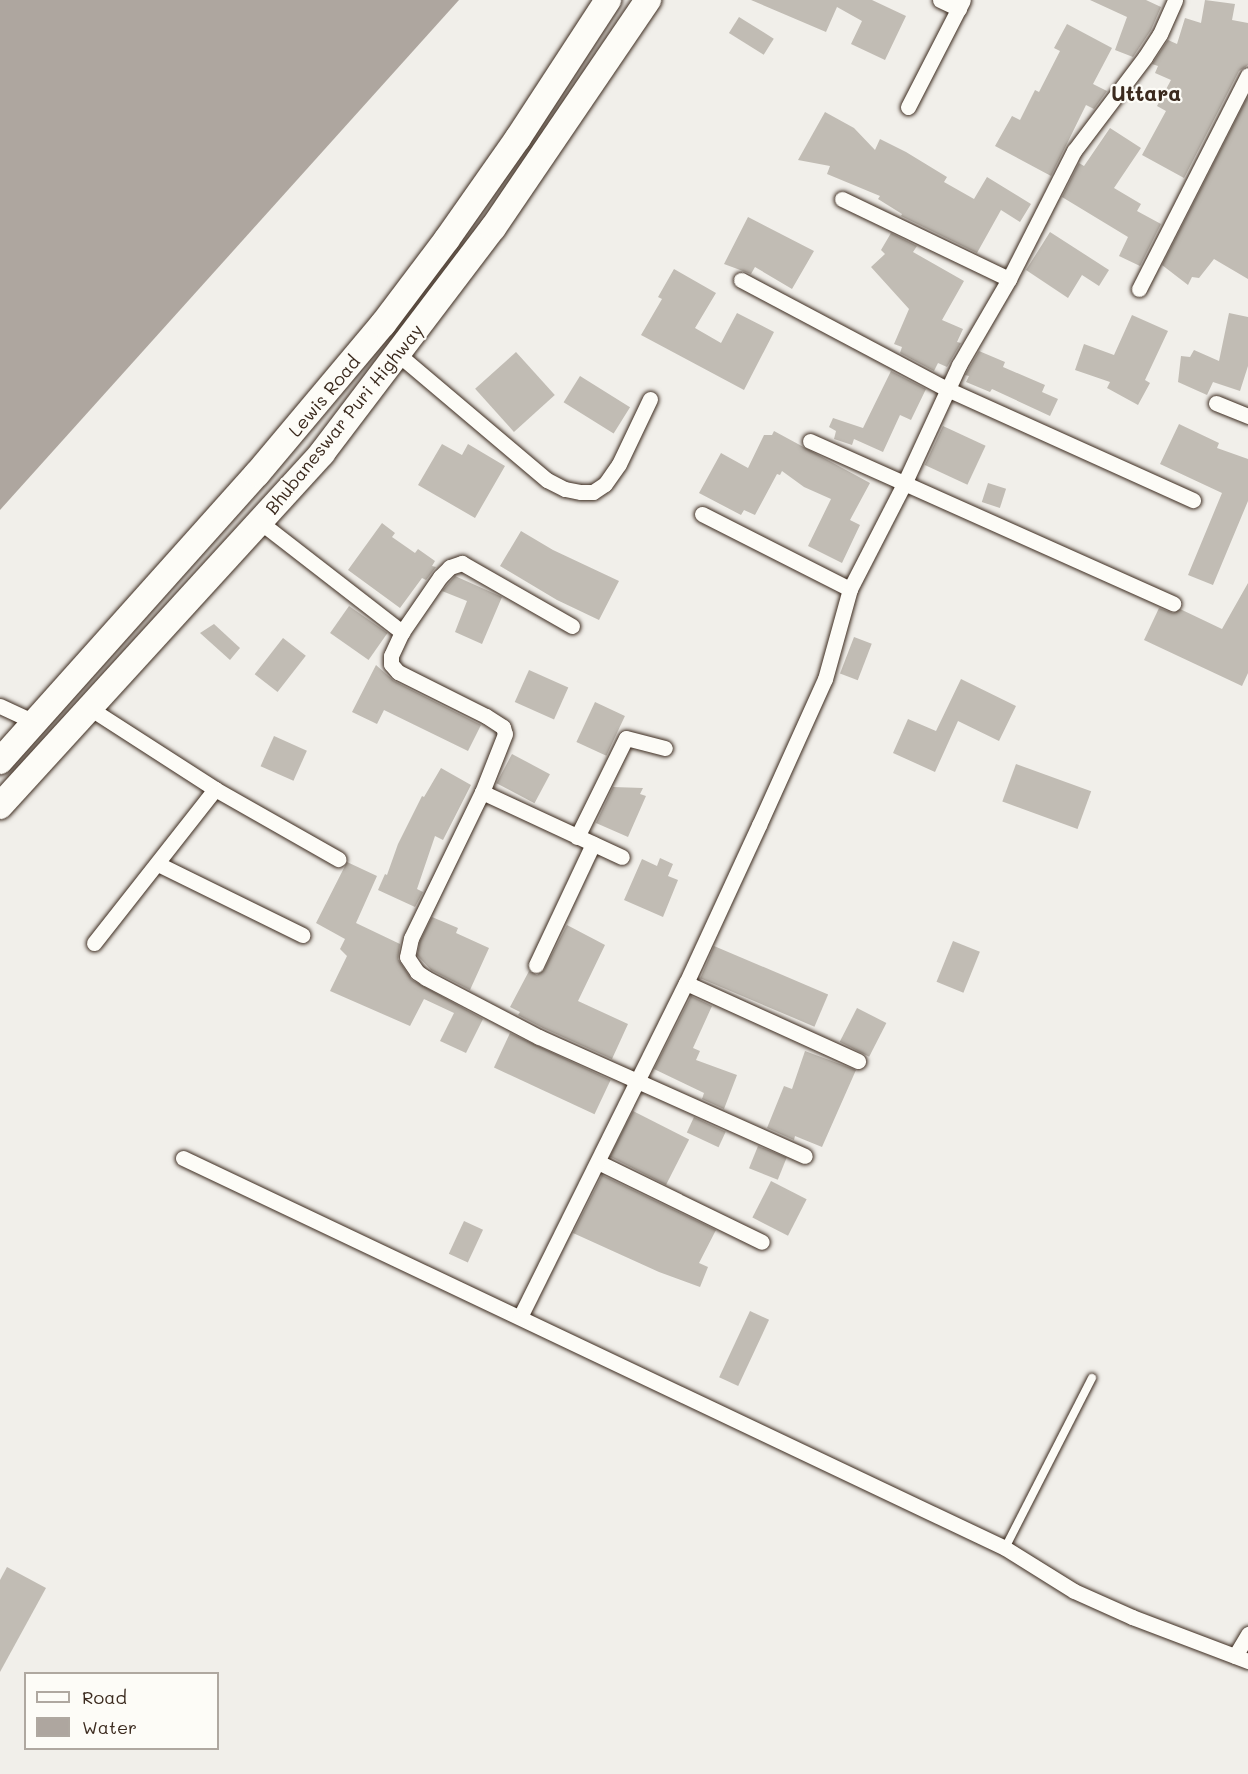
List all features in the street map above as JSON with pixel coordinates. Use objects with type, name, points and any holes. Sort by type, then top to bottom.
[{"type":"highway","name":"Lewis Road","points":[[0,761],[257,474],[383,324],[512,147],[608,0]]},
{"type":"highway","name":"Bhubaneswar Puri Highway","points":[[0,806],[91,709],[322,453],[494,228],[648,0]]},
{"type":"street","points":[[908,108],[961,4],[940,0]]},
{"type":"street","points":[[520,1317],[686,983],[816,701],[828,670],[849,589],[904,484],[947,389],[973,337],[1009,279],[1074,152],[1145,57],[1160,34],[1175,0]]},
{"type":"street","points":[[1139,289],[1248,75]]},
{"type":"street","points":[[842,198],[1009,279]]},
{"type":"street","points":[[741,280],[947,389],[1193,500]]},
{"type":"street","points":[[399,355],[547,480],[573,490],[593,492],[605,484],[619,464],[650,399]]},
{"type":"street","points":[[1216,403],[1248,416]]},
{"type":"street","points":[[810,441],[1173,603]]},
{"type":"street","points":[[702,514],[849,589]]},
{"type":"street","points":[[260,522],[402,632]]},
{"type":"street","points":[[572,626],[462,564],[450,567],[440,578],[402,632],[391,656],[391,664],[398,672],[486,716],[503,727],[502,742],[482,792],[411,938],[407,957],[410,965],[444,989],[539,1037],[805,1156]]},
{"type":"street","points":[[0,706],[35,722]]},
{"type":"street","points":[[91,709],[215,789],[338,859]]},
{"type":"street","points":[[577,837],[626,738],[665,748]]},
{"type":"street","points":[[94,943],[215,789]]},
{"type":"street","points":[[482,792],[622,857]]},
{"type":"street","points":[[536,965],[593,844]]},
{"type":"street","points":[[158,864],[302,935]]},
{"type":"street","points":[[686,983],[858,1061]]},
{"type":"street","points":[[183,1158],[1005,1548],[1074,1591],[1132,1617],[1241,1659],[1248,1634]]},
{"type":"street","points":[[598,1162],[762,1242]]},
{"type":"lane","points":[[1005,1548],[1092,1377]]},
{"type":"water","points":[[0,0],[459,0],[0,510]]},
{"type":"building","points":[[751,0],[872,0],[906,16],[885,60],[851,44],[862,21],[837,7],[826,32]]},
{"type":"building","points":[[1090,0],[1146,0],[1161,7],[1151,30],[1133,57],[1115,50],[1127,17]]},
{"type":"building","points":[[1205,0],[1235,4],[1232,20],[1248,23],[1248,65],[1239,71],[1184,178],[1142,155],[1166,111],[1157,106],[1171,80],[1155,73],[1158,66],[1152,64],[1168,40],[1177,44],[1185,18],[1201,23]]},
{"type":"building","points":[[739,17],[774,39],[764,55],[729,33]]},
{"type":"building","points":[[1067,24],[1112,48],[1093,84],[1107,91],[1094,109],[1086,105],[1051,176],[995,146],[1012,116],[1020,120],[1035,90],[1039,92],[1060,51],[1054,48]]},
{"type":"building","points":[[1248,96],[1248,279],[1214,259],[1199,278],[1192,277],[1188,285],[1162,265]]},
{"type":"building","points":[[825,112],[854,128],[875,150],[880,139],[947,177],[944,182],[974,199],[987,177],[1031,204],[1020,222],[1001,210],[977,253],[901,216],[902,214],[878,199],[880,196],[827,174],[830,166],[798,160]]},
{"type":"building","points":[[1110,128],[1141,148],[1114,188],[1141,204],[1137,211],[1161,224],[1140,266],[1119,256],[1128,237],[1062,197],[1079,163],[1084,166]]},
{"type":"building","points":[[748,217],[814,251],[792,289],[755,267],[751,274],[724,264]]},
{"type":"building","points":[[1050,232],[1109,270],[1099,286],[1082,275],[1068,298],[1026,270]]},
{"type":"building","points":[[891,233],[917,246],[913,252],[964,281],[942,320],[963,329],[957,342],[961,343],[947,367],[938,363],[934,371],[900,353],[902,347],[894,344],[909,309],[871,267],[885,254],[881,250]]},
{"type":"building","points":[[674,269],[716,293],[695,328],[721,343],[737,313],[774,332],[744,390],[641,335],[662,299],[658,297]]},
{"type":"building","points":[[1229,313],[1248,317],[1248,366],[1240,391],[1213,382],[1207,395],[1178,382],[1181,356],[1190,357],[1194,350],[1219,361]]},
{"type":"building","points":[[1132,315],[1168,331],[1145,380],[1150,383],[1138,405],[1107,388],[1110,382],[1075,370],[1084,344],[1114,355]]},
{"type":"building","points":[[979,351],[1005,362],[1003,367],[1045,385],[1042,392],[1058,399],[1050,416],[992,389],[990,392],[966,382],[969,376],[965,375]]},
{"type":"building","points":[[516,352],[555,395],[514,432],[475,389]]},
{"type":"building","points":[[891,371],[926,389],[911,420],[900,415],[883,452],[854,439],[852,445],[834,439],[836,431],[829,427],[833,418],[863,428]]},
{"type":"building","points":[[580,376],[630,407],[614,434],[564,402]]},
{"type":"building","points":[[1179,424],[1219,443],[1217,448],[1248,459],[1248,501],[1213,585],[1188,575],[1222,493],[1160,464]]},
{"type":"building","points":[[943,426],[986,446],[967,485],[925,465]]},
{"type":"building","points":[[774,431],[870,483],[850,520],[860,525],[842,563],[808,546],[831,499],[804,487],[782,471],[780,475],[777,474],[755,515],[744,510],[741,515],[699,493],[721,453],[748,468],[764,435],[772,435]]},
{"type":"building","points":[[442,444],[462,455],[468,444],[505,466],[475,518],[418,485]]},
{"type":"building","points":[[988,483],[1006,489],[1000,508],[982,502]]},
{"type":"building","points":[[382,523],[395,533],[392,537],[415,553],[418,549],[435,561],[432,566],[436,567],[426,580],[422,578],[400,608],[348,570]]},
{"type":"building","points":[[521,531],[553,550],[619,581],[599,620],[557,600],[500,566]]},
{"type":"building","points":[[455,576],[502,597],[482,644],[455,632],[467,601],[442,591]]},
{"type":"building","points":[[1248,583],[1248,673],[1242,686],[1144,640],[1159,608],[1173,613],[1180,609],[1222,629]]},
{"type":"building","points":[[349,606],[388,633],[369,660],[330,633]]},
{"type":"building","points":[[214,624],[240,648],[230,660],[200,633]]},
{"type":"building","points":[[854,637],[872,644],[858,680],[840,673]]},
{"type":"building","points":[[283,638],[306,656],[278,692],[255,674]]},
{"type":"building","points":[[376,665],[394,681],[481,725],[468,751],[384,710],[377,724],[352,712]]},
{"type":"building","points":[[529,670],[568,687],[554,719],[515,702]]},
{"type":"building","points":[[961,679],[1016,706],[999,741],[958,721],[935,772],[893,753],[908,719],[936,731]]},
{"type":"building","points":[[595,702],[625,716],[606,756],[576,742]]},
{"type":"building","points":[[274,736],[307,751],[293,781],[261,766]]},
{"type":"building","points":[[512,754],[550,774],[534,803],[497,783]]},
{"type":"building","points":[[1016,764],[1091,791],[1077,829],[1002,802]]},
{"type":"building","points":[[441,768],[471,785],[443,840],[435,836],[417,889],[423,892],[415,907],[378,890],[422,796],[424,797]]},
{"type":"building","points":[[613,787],[643,788],[640,794],[646,796],[628,837],[596,823]]},
{"type":"building","points":[[660,858],[673,864],[668,876],[678,880],[663,917],[624,900],[642,859],[657,866]]},
{"type":"building","points":[[347,862],[377,876],[356,923],[400,944],[398,959],[412,980],[483,1019],[466,1053],[440,1041],[454,1013],[424,999],[410,1026],[330,991],[347,956],[340,949],[345,939],[316,923]]},
{"type":"building","points":[[432,917],[458,928],[456,933],[489,948],[470,990],[431,970],[417,955],[420,941]]},
{"type":"building","points":[[567,925],[605,945],[578,1001],[628,1024],[612,1059],[543,1028],[518,1015],[520,1012],[510,1007],[529,971],[537,975],[544,970]]},
{"type":"building","points":[[953,941],[980,952],[963,993],[937,982]]},
{"type":"building","points":[[714,946],[828,994],[814,1027],[700,978]]},
{"type":"building","points":[[691,996],[712,1006],[693,1048],[700,1051],[696,1060],[737,1075],[724,1109],[702,1099],[704,1093],[654,1069]]},
{"type":"building","points":[[857,1008],[886,1023],[869,1057],[840,1042]]},
{"type":"building","points":[[510,1033],[611,1080],[595,1114],[494,1067]]},
{"type":"building","points":[[805,1051],[856,1070],[822,1147],[795,1136],[794,1140],[767,1128],[784,1086],[792,1089]]},
{"type":"building","points":[[633,1111],[689,1140],[666,1185],[610,1156]]},
{"type":"building","points":[[694,1117],[726,1132],[719,1147],[687,1132]]},
{"type":"building","points":[[758,1146],[787,1158],[778,1180],[749,1168]]},
{"type":"building","points":[[602,1175],[716,1230],[699,1263],[708,1267],[700,1287],[659,1272],[573,1233]]},
{"type":"building","points":[[771,1181],[807,1199],[788,1236],[752,1218]]},
{"type":"building","points":[[464,1221],[483,1230],[468,1263],[449,1254]]},
{"type":"building","points":[[750,1311],[769,1320],[738,1386],[719,1377]]},
{"type":"building","points":[[7,1567],[46,1588],[0,1672],[0,1580]]},
{"type":"district","name":"Uttara","points":[[1146,93]]}]
